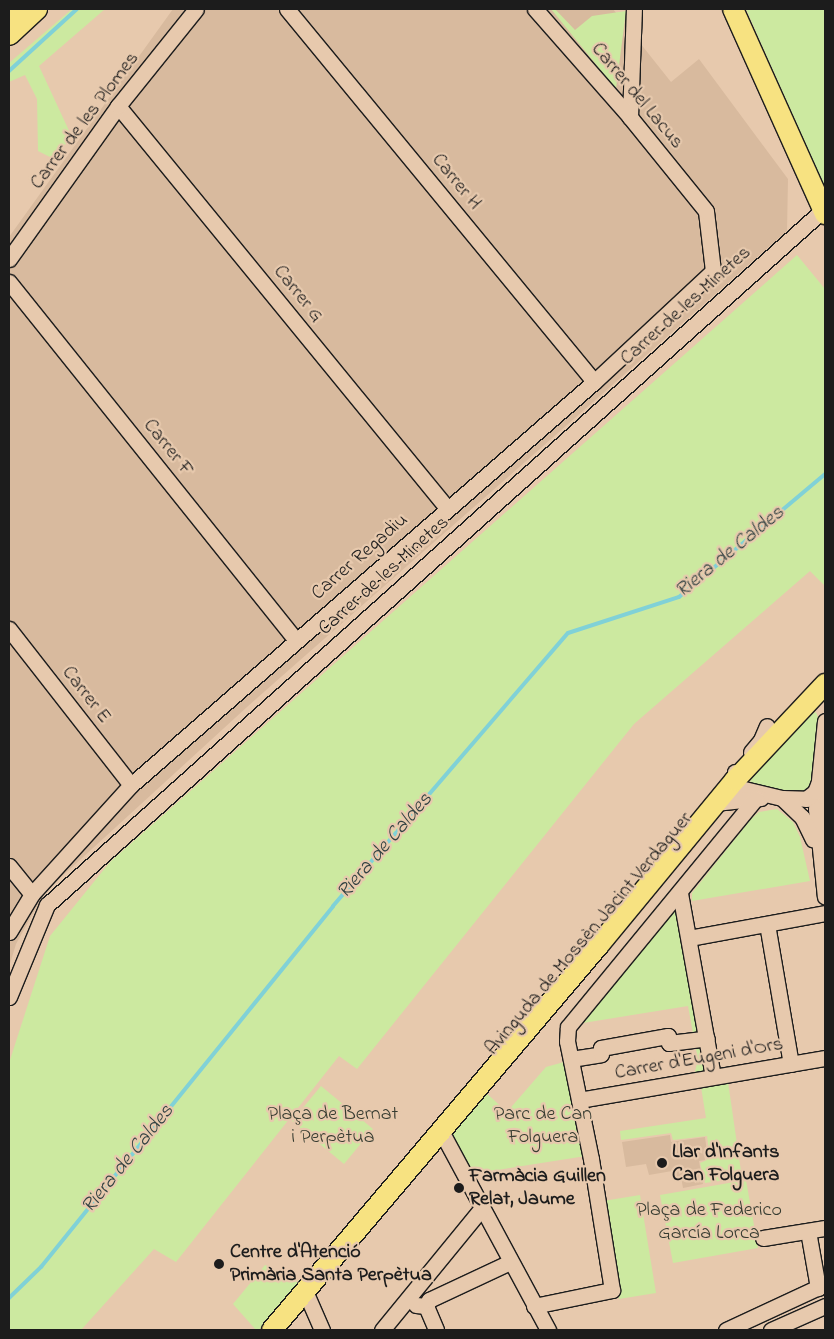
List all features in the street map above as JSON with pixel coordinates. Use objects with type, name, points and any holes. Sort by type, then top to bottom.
[{"type":"highway","points":[[9,12],[12,9]]},
{"type":"highway","points":[[9,34],[36,9]]},
{"type":"main road","points":[[733,9],[824,212]]},
{"type":"main road","name":"Avinguda de Mossèn Jacint Verdaguer","points":[[422,1151],[425,1138],[443,1109],[482,1061],[767,726],[825,669]]},
{"type":"main road","name":"Avinguda de Mossèn Jacint Verdaguer","points":[[272,1330],[422,1151],[442,1131],[716,803],[825,683]]},
{"type":"street","name":"Carrer de les Plomes","points":[[9,259],[118,106],[196,9]]},
{"type":"street","name":"Carrer H","points":[[287,9],[594,382]]},
{"type":"street","name":"Carrer del Lacus","points":[[535,9],[630,117],[706,211]]},
{"type":"street","points":[[630,117],[630,56],[634,9]]},
{"type":"street","name":"Carrer G","points":[[118,106],[447,508]]},
{"type":"street","name":"Carrer Regadiu","points":[[9,932],[32,894],[131,785],[594,382],[713,271],[706,211]]},
{"type":"street","name":"Carrer de les Minetes","points":[[9,997],[46,904],[824,212]]},
{"type":"street","name":"Carrer F","points":[[9,282],[296,640]]},
{"type":"street","name":"Carrer E","points":[[9,629],[131,785]]},
{"type":"street","name":"Avinguda de Mossèn Jacint Verdaguer","points":[[788,704],[798,702],[825,683]]},
{"type":"street","points":[[825,721],[818,784],[819,857],[825,897]]},
{"type":"street","name":"Avinguda de Mossèn Jacint Verdaguer","points":[[735,782],[735,772],[761,740],[767,726]]},
{"type":"street","points":[[735,782],[778,797],[806,799],[815,792],[818,784]]},
{"type":"street","points":[[778,797],[809,828],[819,857]]},
{"type":"street","name":"Avinguda de Mossèn Jacint Verdaguer","points":[[716,803],[778,797]]},
{"type":"street","name":"Avinguda de Mossèn Jacint Verdaguer","points":[[571,1059],[568,1027],[680,893],[756,798]]},
{"type":"street","points":[[9,866],[32,894]]},
{"type":"street","points":[[680,893],[714,1076]]},
{"type":"street","points":[[689,938],[825,913]]},
{"type":"street","points":[[767,924],[791,1064]]},
{"type":"street","points":[[534,1306],[612,1290],[600,1212],[571,1059],[601,1054],[600,1048],[668,1036],[669,1044],[706,1038]]},
{"type":"street","name":"Carrer d'Eugeni d'Ors","points":[[579,1100],[825,1058]]},
{"type":"street","points":[[442,1131],[510,1262],[548,1330]]},
{"type":"street","points":[[382,1330],[482,1208]]},
{"type":"street","points":[[763,1238],[825,1228]]},
{"type":"street","points":[[808,1231],[823,1289]]},
{"type":"street","points":[[426,1306],[429,1300],[510,1262]]},
{"type":"street","points":[[726,1330],[823,1289]]},
{"type":"street","points":[[747,1330],[823,1289]]},
{"type":"street","points":[[305,1291],[322,1330]]},
{"type":"street","points":[[399,1310],[420,1304],[426,1306],[436,1330]]},
{"type":"street","points":[[771,1330],[825,1306]]},
{"type":"shaded area","points":[[173,9],[613,9],[671,82],[699,59],[788,179],[787,231],[247,707],[45,892],[16,944],[9,967],[9,237]]},
{"type":"shaded area","name":"Llar d'Infants Can Folguera","points":[[670,1135],[671,1142],[705,1137],[707,1152],[704,1153],[705,1160],[699,1161],[703,1184],[683,1188],[681,1177],[674,1178],[672,1171],[649,1175],[646,1164],[626,1167],[622,1142]]},
{"type":"green space","points":[[72,9],[105,9],[39,66],[71,135],[56,160],[38,151],[37,99],[25,75],[9,82],[9,63]]},
{"type":"green space","points":[[551,9],[555,9],[575,30],[592,16],[626,11],[616,89]]},
{"type":"green space","points":[[746,9],[825,9],[825,187],[759,39]]},
{"type":"green space","points":[[797,255],[825,289],[825,586],[810,571],[634,724],[357,1069],[339,1056],[176,1262],[154,1249],[81,1330],[9,1330],[9,1063],[50,936],[110,862]]},
{"type":"green space","points":[[816,712],[820,723],[812,789],[802,794],[751,786],[750,778],[806,717]]},
{"type":"green space","points":[[777,809],[793,822],[800,837],[810,881],[692,901],[692,893],[751,819],[759,812]]},
{"type":"green space","points":[[676,907],[708,1072],[694,1075],[698,1060],[688,1006],[583,1023]]},
{"type":"green space","name":"Parc de Can Folguera","points":[[563,1029],[586,1156],[472,1174],[450,1131],[483,1090],[507,1112],[546,1067],[564,1062],[560,1030]]},
{"type":"green space","points":[[728,1082],[742,1178],[705,1183],[700,1163],[707,1160],[705,1154],[709,1151],[707,1136],[673,1140],[671,1133],[621,1140],[620,1131],[706,1118],[701,1087]]},
{"type":"green space","name":"Plaça de Bernat i Perpètua","points":[[321,1086],[373,1129],[344,1164],[292,1121]]},
{"type":"green space","name":"Plaça de Federico García Lorca","points":[[746,1180],[758,1248],[673,1263],[660,1195]]},
{"type":"green space","points":[[640,1195],[656,1293],[619,1299],[603,1201]]},
{"type":"green space","points":[[265,1265],[300,1281],[259,1330],[256,1330],[233,1304]]},
{"type":"waterway","points":[[9,71],[77,9]]},
{"type":"waterway","name":"Riera de Caldes","points":[[9,1298],[41,1267],[333,906],[568,633],[679,597],[825,474]]},
{"type":"place","name":"Llar d'Infants Can Folguera","points":[[662,1163]]},
{"type":"place","name":"Farmàcia Guillen Relat, Jaume","points":[[459,1188]]},
{"type":"place","name":"Centre d'Atenció Primària Santa Perpètua","points":[[219,1264]]}]
